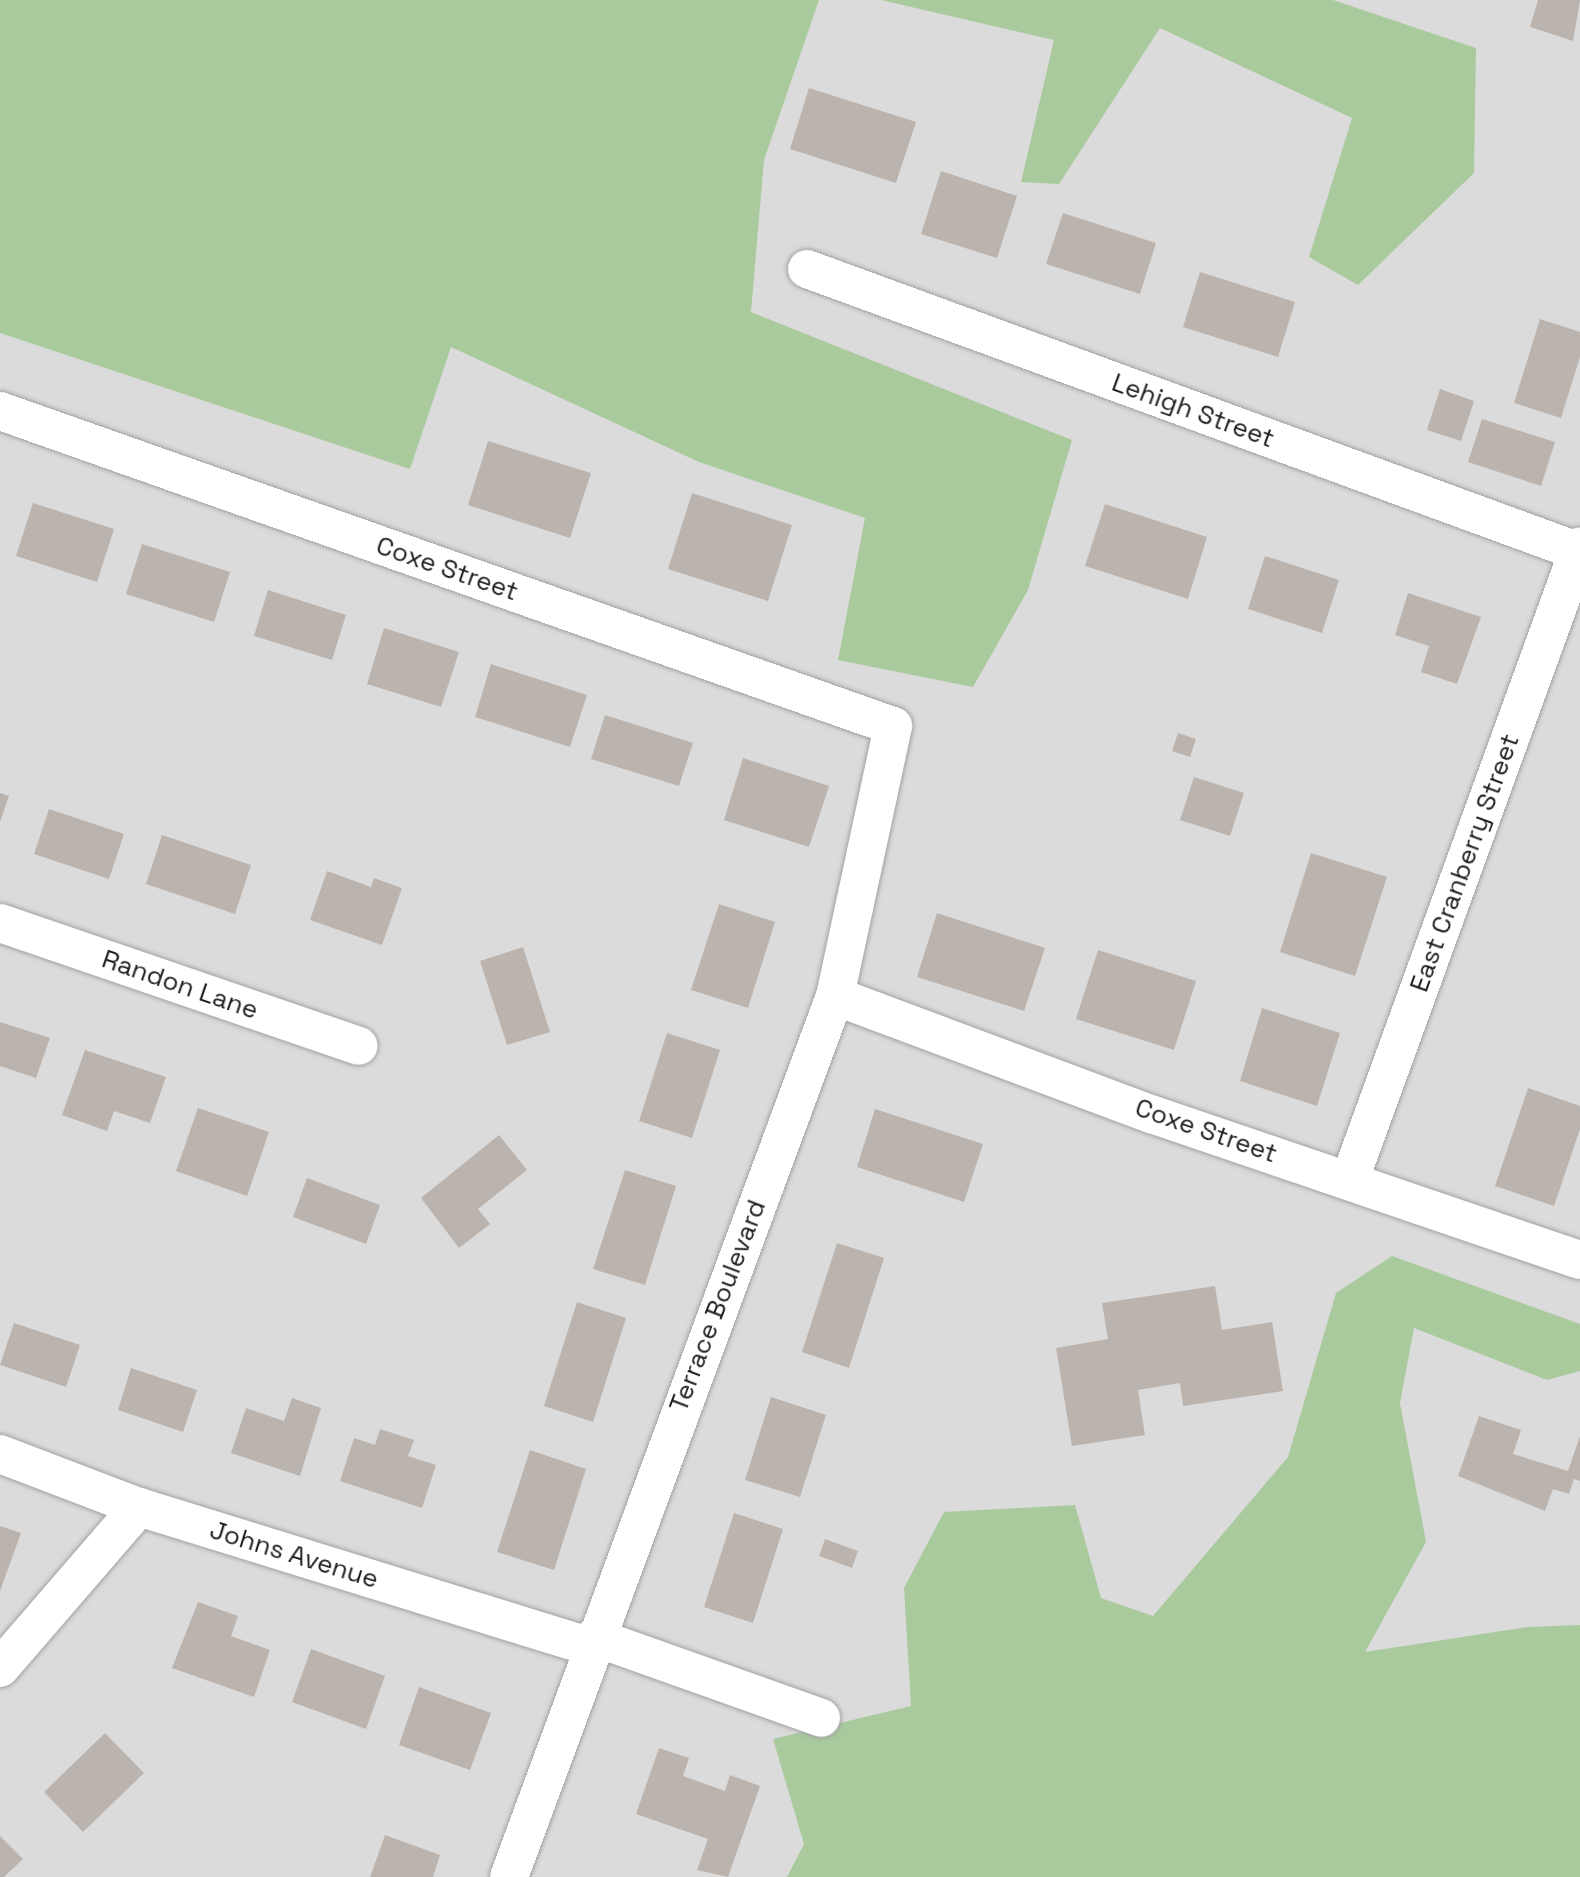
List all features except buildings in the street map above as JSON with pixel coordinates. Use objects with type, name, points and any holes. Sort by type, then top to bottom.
[{"type":"street","name":"Lehigh Street","points":[[807,269],[1579,549]]},
{"type":"street","name":"Coxe Street","points":[[0,411],[893,726]]},
{"type":"street","name":"East Cranberry Street","points":[[1350,1179],[1579,549]]},
{"type":"street","name":"Terrace Boulevard","points":[[509,1877],[593,1642],[835,996],[893,726]]},
{"type":"street","name":"Randon Lane","points":[[0,923],[359,1046]]},
{"type":"street","name":"Coxe Street","points":[[835,996],[1154,1115],[1350,1179],[1580,1260]]},
{"type":"street","name":"Johns Avenue","points":[[0,1454],[139,1507],[593,1642],[821,1718]]},
{"type":"street","points":[[0,1668],[139,1507]]},
{"type":"shaded area","points":[[0,0],[1580,0],[1580,1877],[0,1877]]},
{"type":"green space","points":[[0,0],[819,0],[764,160],[751,312],[1072,440],[1028,590],[973,687],[838,660],[865,518],[699,462],[451,347],[410,469],[0,333]]},
{"type":"green space","points":[[881,0],[1333,0],[1476,48],[1474,173],[1358,285],[1309,257],[1352,118],[1160,28],[1059,184],[1021,182],[1054,40]]},
{"type":"green space","points":[[1392,1256],[1580,1324],[1580,1371],[1547,1380],[1414,1328],[1400,1403],[1426,1542],[1365,1652],[1528,1627],[1580,1625],[1580,1877],[787,1877],[804,1844],[773,1739],[911,1706],[904,1588],[944,1512],[1075,1505],[1101,1598],[1153,1616],[1288,1457],[1336,1293]]}]
